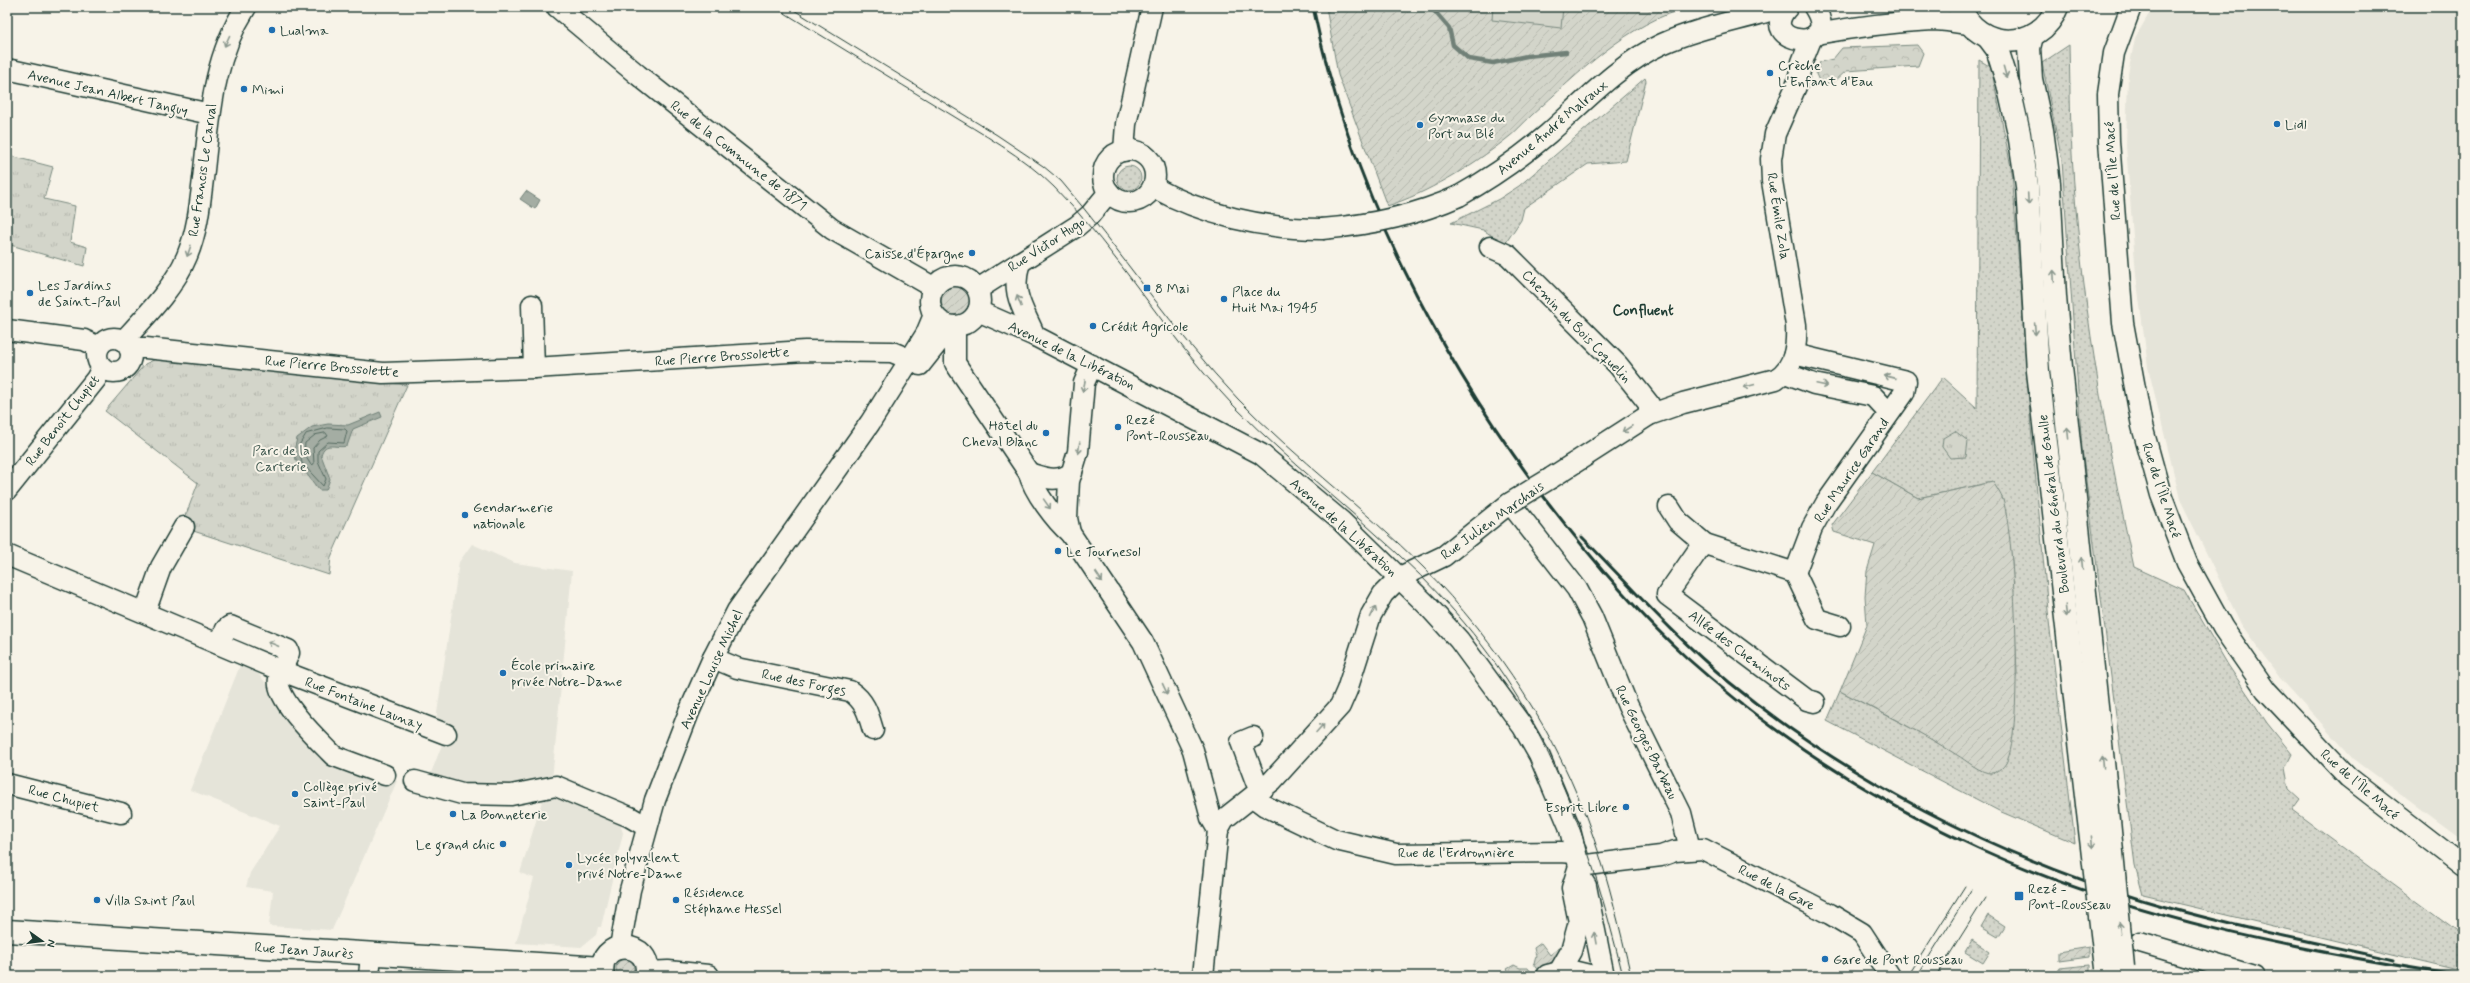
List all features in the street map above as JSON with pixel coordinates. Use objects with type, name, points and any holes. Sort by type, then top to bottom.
[{"type":"main road","points":[[1965,15],[1988,37],[2006,42],[2032,36],[2045,26],[2058,8]]},
{"type":"main road","name":"Boulevard du Général de Gaulle","points":[[2032,36],[2029,48],[2030,66],[2049,183],[2055,297],[2097,802],[2115,972]]},
{"type":"main road","name":"Boulevard du Général de Gaulle","points":[[1988,37],[1997,49],[2008,84],[2019,133],[2027,186],[2039,378],[2097,802]]},
{"type":"main road","name":"Rue Jean Jaurès","points":[[7,930],[370,966],[602,972],[607,955],[620,947]]},
{"type":"main road","points":[[620,947],[627,947],[638,952],[644,959],[646,974],[668,972],[708,976]]},
{"type":"main road","points":[[1553,974],[1577,971],[1589,976]]},
{"type":"street","name":"Rue Francis Le Carval","points":[[126,345],[172,282],[187,256],[198,213],[210,114],[221,56],[246,7]]},
{"type":"street","name":"Rue de la Commune de 1871","points":[[557,7],[638,75],[832,229],[933,287]]},
{"type":"street","points":[[1124,152],[1126,124],[1152,7]]},
{"type":"street","name":"Avenue André Malraux","points":[[1153,187],[1171,197],[1248,221],[1280,227],[1322,229],[1396,219],[1441,204],[1459,196],[1487,180],[1519,158],[1602,85],[1661,44],[1718,24],[1738,21],[1783,7]]},
{"type":"street","points":[[1788,7],[1781,19],[1801,35],[1820,24],[1815,9]]},
{"type":"street","name":"Avenue André Malraux","points":[[1908,21],[1934,7]]},
{"type":"street","name":"Rue de l'Île Macé","points":[[2131,7],[2114,53],[2108,94],[2109,141],[2123,323],[2142,426],[2161,495],[2185,558],[2223,628],[2266,690],[2348,777],[2463,866]]},
{"type":"street","name":"Avenue André Malraux","points":[[1815,9],[1865,25]]},
{"type":"street","name":"Avenue André Malraux","points":[[1738,21],[1801,35],[1865,25],[1934,20],[1965,15]]},
{"type":"street","name":"Rue Émile Zola","points":[[1785,373],[1794,354],[1796,325],[1772,181],[1770,158],[1775,134],[1797,84],[1802,62],[1801,35]]},
{"type":"street","name":"Avenue Jean Albert Tanguy","points":[[7,69],[210,114]]},
{"type":"street","points":[[1124,152],[1139,152],[1150,160],[1155,174],[1153,187],[1146,196],[1133,202],[1121,201],[1109,192],[1104,181],[1105,168],[1112,157],[1124,152]]},
{"type":"street","name":"Rue Victor Hugo","points":[[978,289],[1077,226],[1090,215],[1109,192]]},
{"type":"street","name":"Chemin du Bois Coquelin","points":[[1490,247],[1508,255],[1618,365],[1649,404],[1649,415]]},
{"type":"street","points":[[1020,262],[1015,280],[1016,293],[1035,336]]},
{"type":"street","points":[[958,275],[970,280],[978,289],[980,300],[978,311],[969,322],[953,326],[942,322],[934,315],[929,301],[933,287],[944,278],[958,275]]},
{"type":"street","points":[[532,305],[534,368]]},
{"type":"street","name":"Avenue de la Libération","points":[[978,311],[1035,336],[1260,454],[1341,521],[1400,577],[1459,640],[1523,727],[1552,781],[1569,826],[1577,864],[1586,886],[1604,976]]},
{"type":"street","name":"Avenue Louise Michel","points":[[918,357],[934,315]]},
{"type":"street","points":[[953,326],[955,363],[1029,473],[1031,482],[1061,525],[1070,532],[1143,642],[1193,750],[1211,818],[1218,830],[1204,976]]},
{"type":"street","name":"Avenue Louise Michel","points":[[620,947],[630,890],[647,827],[679,738],[713,658],[738,611],[756,582],[918,357],[953,326]]},
{"type":"street","points":[[7,330],[84,340],[99,347]]},
{"type":"street","points":[[118,338],[126,345],[130,361],[126,367],[116,372],[102,368],[97,354],[99,347],[107,339],[118,338]]},
{"type":"street","name":"Rue Pierre Brossolette","points":[[126,345],[383,373],[534,368],[805,350],[892,352],[918,357]]},
{"type":"street","name":"Rue Maurice Garand","points":[[1794,354],[1906,381],[1904,393],[1826,503],[1812,528],[1795,573]]},
{"type":"street","points":[[918,357],[955,363]]},
{"type":"street","points":[[1070,532],[1067,507],[1072,473],[1078,452],[1084,383],[1092,365]]},
{"type":"street","name":"Rue Benoît Chupiet","points":[[7,490],[96,379],[102,368]]},
{"type":"street","name":"Rue Maurice Garand","points":[[1785,373],[1814,384],[1873,396],[1889,413]]},
{"type":"street","name":"Rue Julien Marchais","points":[[1218,830],[1224,819],[1258,793],[1340,706],[1374,609],[1383,594],[1400,577],[1444,556],[1510,503],[1649,415],[1683,403],[1776,379],[1785,373]]},
{"type":"street","points":[[1029,473],[1052,480],[1061,479],[1072,473]]},
{"type":"street","name":"Rue Georges Barbeau","points":[[1510,503],[1577,589],[1592,617],[1628,706],[1682,813],[1690,849]]},
{"type":"street","points":[[1668,507],[1678,521],[1705,544],[1795,573],[1817,619],[1840,626]]},
{"type":"street","points":[[145,612],[161,567],[184,528]]},
{"type":"street","name":"Allée des Cheminots","points":[[1705,544],[1698,549],[1667,595],[1807,700],[1815,702]]},
{"type":"street","points":[[7,555],[219,644],[226,629],[230,626],[288,650],[289,653],[278,679],[278,687],[283,698],[334,756],[385,775]]},
{"type":"street","name":"Rue des Forges","points":[[713,658],[737,668],[850,691],[859,697],[867,708],[873,730]]},
{"type":"street","name":"Rue Fontaine Launay","points":[[282,671],[446,734]]},
{"type":"street","points":[[1253,737],[1241,742],[1256,782],[1258,793]]},
{"type":"street","points":[[415,781],[462,794],[511,795],[556,786],[630,817],[647,827]]},
{"type":"street","name":"Rue Chupiet","points":[[7,784],[122,812]]},
{"type":"street","name":"Rue de l'Erdronnière","points":[[1258,793],[1266,806],[1336,840],[1396,854],[1560,852],[1577,864]]},
{"type":"street","points":[[1577,864],[1661,856],[1675,851],[1690,849]]},
{"type":"street","name":"Rue de la Gare","points":[[1690,849],[1703,849],[1830,914],[1862,933],[1890,976]]},
{"type":"street","name":"Avenue de la Libération","points":[[1553,974],[1576,937],[1579,922],[1572,888],[1577,864]]},
{"type":"street","points":[[1862,933],[1865,959],[1878,976]]},
{"type":"street","points":[[2140,942],[2254,976]]},
{"type":"shaded area","points":[[2153,7],[2463,7],[2463,840],[2354,759],[2280,678],[2241,624],[2180,499],[2148,367],[2136,275],[2126,146],[2128,74],[2135,38]]},
{"type":"shaded area","name":"École primaire privée Notre-Dame","points":[[472,544],[515,563],[572,571],[552,780],[513,790],[428,781],[450,724],[436,720],[459,562]]},
{"type":"shaded area","name":"Collège privé Saint-Paul","points":[[241,663],[256,671],[326,756],[381,778],[397,781],[332,930],[269,926],[273,891],[246,887],[250,873],[280,826],[190,790]]},
{"type":"shaded area","name":"Lycée polyvalent privé Notre-Dame","points":[[547,794],[620,824],[623,833],[601,927],[598,927],[596,935],[581,947],[516,943],[534,878],[520,873],[544,795]]},
{"type":"green space","points":[[1326,7],[1690,7],[1667,14],[1646,24],[1605,51],[1567,83],[1512,134],[1478,160],[1433,187],[1387,206],[1338,75]]},
{"type":"green space","points":[[1493,7],[1563,7],[1561,28],[1492,20]]},
{"type":"green space","points":[[1917,45],[1923,53],[1918,66],[1846,71],[1833,83],[1820,83],[1816,74],[1820,62],[1833,59],[1842,48]]},
{"type":"green space","points":[[2069,45],[2072,154],[2087,310],[2103,413],[2134,567],[2184,590],[2228,665],[2267,723],[2292,754],[2285,768],[2289,789],[2300,799],[2292,810],[2463,936],[2463,971],[2143,895],[2135,865],[2082,449],[2062,161],[2042,63]]},
{"type":"green space","points":[[1979,60],[1991,67],[2012,172],[2030,417],[2049,621],[2075,843],[1999,811],[1827,721],[1840,691],[1926,736],[1991,773],[2017,673],[2012,561],[2003,500],[1993,482],[1918,498],[1872,472],[1943,377],[1977,408]]},
{"type":"green space","points":[[1645,78],[1646,81],[1626,161],[1588,164],[1524,208],[1521,220],[1505,244],[1483,230],[1451,223],[1499,199],[1519,186]]},
{"type":"green space","points":[[7,155],[53,167],[44,199],[75,206],[70,242],[87,247],[84,266],[7,244]]},
{"type":"green space","points":[[1129,166],[1137,170],[1141,178],[1137,186],[1129,190],[1121,186],[1117,178],[1121,170]]},
{"type":"green space","points":[[956,286],[967,290],[971,301],[967,312],[956,316],[945,312],[941,301],[945,290]]},
{"type":"green space","name":"Parc de la Carterie","points":[[156,359],[407,385],[331,557],[329,575],[178,526],[187,512],[198,483],[105,411],[145,364]]},
{"type":"green space","points":[[1955,431],[1968,441],[1966,457],[1950,458],[1942,447],[1943,438]]},
{"type":"green space","points":[[1872,472],[1918,498],[1993,482],[2003,500],[2011,552],[2014,591],[2016,676],[2015,714],[2012,745],[2006,763],[1996,772],[1988,773],[1978,769],[1961,757],[1928,738],[1840,691],[1867,625],[1865,596],[1867,571],[1875,545],[1834,532],[1832,525]]},
{"type":"green space","points":[[1988,915],[2005,926],[1998,937],[1981,927]]},
{"type":"green space","points":[[1571,938],[1565,950],[1540,972],[1534,964],[1536,956],[1534,948],[1541,943],[1550,955]]},
{"type":"green space","points":[[1972,940],[1990,952],[1983,963],[1965,952]]},
{"type":"green space","points":[[2089,947],[2089,957],[2059,961],[2059,952]]},
{"type":"green space","points":[[621,959],[629,959],[634,964],[632,975],[629,977],[621,977],[616,972],[616,964]]},
{"type":"green space","points":[[1514,965],[1520,968],[1528,968],[1534,976],[1513,976],[1507,969]]},
{"type":"green space","points":[[2090,965],[2090,975],[2059,976],[2059,968]]},
{"type":"water","points":[[526,191],[540,200],[535,209],[520,199]]},
{"type":"water","points":[[380,412],[382,417],[353,429],[347,446],[328,446],[323,450],[321,455],[330,479],[326,490],[319,490],[296,460],[294,451],[297,438],[312,427],[328,424],[348,425]]},
{"type":"waterway","points":[[1431,7],[1449,28],[1453,45],[1469,59],[1493,63],[1527,56],[1566,52]]},
{"type":"tram line","points":[[775,7],[988,137],[1016,155],[1042,176],[1078,212],[1185,350],[1231,403],[1284,454],[1394,550],[1446,602],[1481,644],[1511,687],[1537,732],[1559,777],[1595,873],[1623,976]]},
{"type":"tram line","points":[[789,7],[997,135],[1043,166],[1061,181],[1170,319],[1214,373],[1238,399],[1283,442],[1400,545],[1450,596],[1501,659],[1544,727],[1562,762],[1579,799],[1599,853],[1614,905],[1631,976]]},
{"type":"tram line","points":[[1908,976],[1965,886]]},
{"type":"tram line","points":[[1917,976],[1971,890]]},
{"type":"tram line","points":[[1936,976],[1985,898]]},
{"type":"railway","points":[[1313,7],[1329,74],[1350,140],[1374,204],[1403,267],[1434,328],[1469,388],[1547,501],[1596,563],[1649,622],[1687,658],[1720,686],[1789,739],[1863,787],[1939,829],[2036,873],[2155,913],[2216,929],[2338,955],[2462,976]]},
{"type":"railway","points":[[1582,537],[1690,648],[1729,682],[1775,718],[1823,751],[1873,782],[1925,810],[1977,837],[2031,860],[2142,900],[2235,925],[2393,960]]},
{"type":"place","name":"Lualma","points":[[272,30]]},
{"type":"place","name":"Crèche L'Enfant d'Eau","points":[[1770,73]]},
{"type":"place","name":"Mimi","points":[[244,89]]},
{"type":"place","name":"Lidl","points":[[2277,124]]},
{"type":"place","name":"Gymnase du Port au Blé","points":[[1420,125]]},
{"type":"place","name":"Caisse d'Épargne","points":[[972,253]]},
{"type":"place","name":"8 Mai","points":[[1147,288]]},
{"type":"place","name":"Les Jardins de Saint-Paul","points":[[30,293]]},
{"type":"place","name":"Place du Huit Mai 1945","points":[[1224,299]]},
{"type":"place","name":"Crédit Agricole","points":[[1093,326]]},
{"type":"place","name":"Rezé Pont-Rousseau","points":[[1118,427]]},
{"type":"place","name":"Hôtel du Cheval Blanc","points":[[1046,433]]},
{"type":"place","name":"Gendarmerie nationale","points":[[465,515]]},
{"type":"place","name":"Le Tournesol","points":[[1058,551]]},
{"type":"place","name":"École primaire privée Notre-Dame","points":[[503,673]]},
{"type":"place","name":"Collège privé Saint-Paul","points":[[295,794]]},
{"type":"place","name":"Esprit Libre","points":[[1626,807]]},
{"type":"place","name":"La Bonneterie","points":[[453,814]]},
{"type":"place","name":"Le grand chic","points":[[503,844]]},
{"type":"place","name":"Lycée polyvalent privé Notre-Dame","points":[[569,865]]},
{"type":"place","name":"Rezé - Pont-Rousseau","points":[[2019,896]]},
{"type":"place","name":"Villa Saint Paul","points":[[97,900]]},
{"type":"place","name":"Résidence Stéphane Hessel","points":[[676,900]]},
{"type":"place","name":"Gare de Pont Rousseau","points":[[1825,959]]},
{"type":"district","name":"Confluent","points":[[1643,310]]}]
